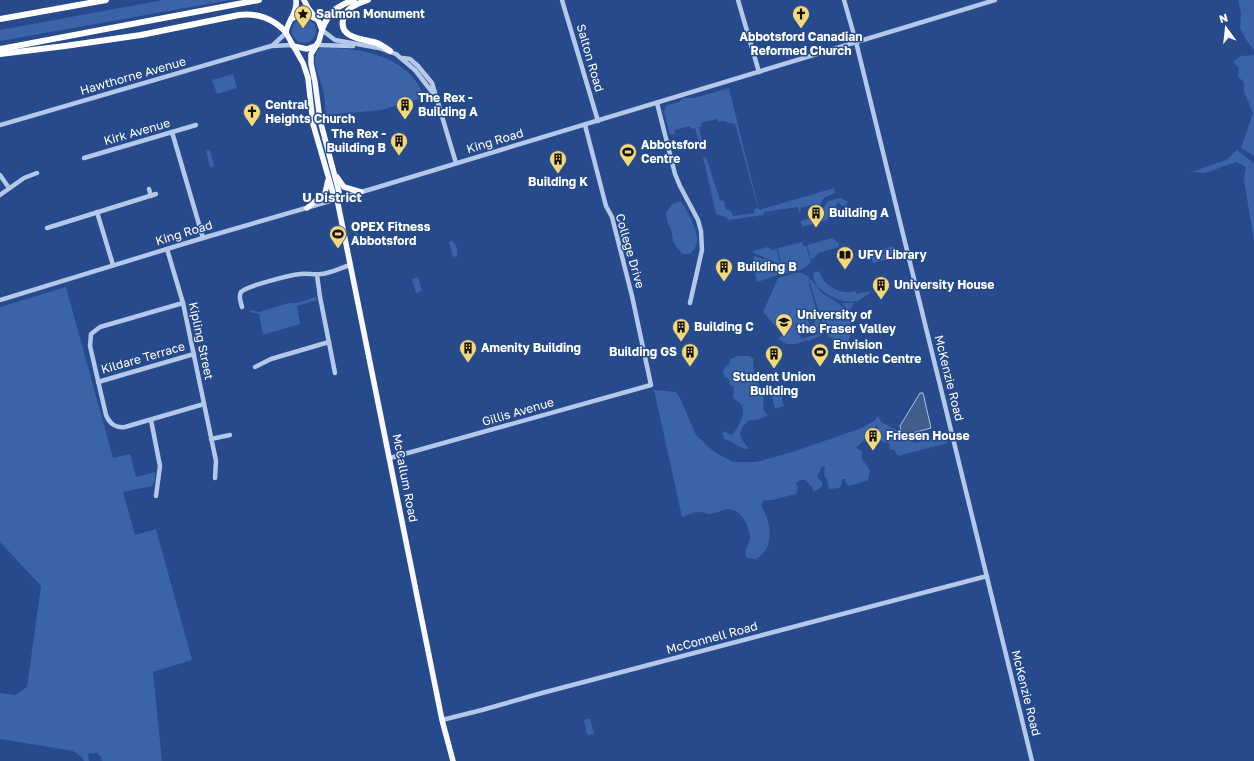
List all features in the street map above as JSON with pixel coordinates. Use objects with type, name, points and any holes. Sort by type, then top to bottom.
[{"type":"highway","points":[[52,9],[89,0]]},
{"type":"highway","points":[[0,19],[106,0]]},
{"type":"highway","points":[[0,49],[259,0]]},
{"type":"highway","points":[[322,30],[326,19],[334,10],[354,0]]},
{"type":"highway","points":[[368,0],[356,4],[346,12],[343,19],[343,28],[354,38],[377,44],[390,51]]},
{"type":"highway","points":[[0,54],[141,35],[244,14],[266,17],[278,24],[286,32]]},
{"type":"main road","points":[[297,3],[286,32],[293,46],[307,49],[316,45],[322,35],[322,30],[305,2]]},
{"type":"main road","points":[[291,19],[301,14],[307,14],[316,19]]},
{"type":"main road","name":"McCallum Road","points":[[316,45],[311,56],[311,64],[320,120],[339,192],[337,199]]},
{"type":"main road","name":"McCallum Road","points":[[293,46],[303,63],[308,78],[313,124],[328,178],[333,193],[337,199],[442,720],[453,761]]},
{"type":"main road","points":[[335,175],[344,188],[361,192]]},
{"type":"main road","points":[[307,208],[325,193],[328,178]]},
{"type":"street","name":"Salton Road","points":[[562,0],[598,121]]},
{"type":"street","points":[[738,0],[759,72]]},
{"type":"street","name":"McKenzie Road","points":[[844,0],[856,42],[1032,761]]},
{"type":"street","name":"King Road","points":[[0,300],[598,121],[995,0]]},
{"type":"street","points":[[322,30],[334,40],[361,46]]},
{"type":"street","name":"Hawthorne Avenue","points":[[271,46],[286,32]]},
{"type":"street","points":[[316,45],[379,48],[410,60],[422,70],[432,83],[456,163]]},
{"type":"street","name":"Hawthorne Avenue","points":[[0,125],[271,46],[293,46]]},
{"type":"street","points":[[657,103],[675,174],[698,220],[701,231],[702,250],[690,303]]},
{"type":"street","name":"College Drive","points":[[585,124],[606,206],[612,217],[623,260],[651,385]]},
{"type":"street","name":"Kirk Avenue","points":[[84,158],[196,125]]},
{"type":"street","points":[[172,132],[203,238]]},
{"type":"street","points":[[0,194],[24,178],[37,173]]},
{"type":"street","points":[[0,175],[8,188]]},
{"type":"street","points":[[149,189],[150,196]]},
{"type":"street","points":[[47,228],[156,194]]},
{"type":"street","points":[[97,212],[113,265]]},
{"type":"street","name":"Kipling Street","points":[[167,249],[183,302],[194,354],[216,461],[215,478]]},
{"type":"street","points":[[242,307],[239,298],[240,294],[247,288],[292,275],[317,275],[334,272],[350,265]]},
{"type":"street","points":[[317,275],[335,373]]},
{"type":"street","points":[[183,302],[100,327],[92,334],[90,346],[106,416],[114,426],[119,428],[125,427],[204,404]]},
{"type":"street","points":[[255,367],[271,359],[329,342]]},
{"type":"street","name":"Kildare Terrace","points":[[98,382],[194,354]]},
{"type":"street","name":"Gillis Avenue","points":[[390,458],[651,385]]},
{"type":"street","points":[[152,420],[160,466],[156,496]]},
{"type":"street","points":[[211,439],[230,435]]},
{"type":"street","name":"McConnell Road","points":[[442,720],[987,576]]},
{"type":"shaded area","points":[[163,0],[230,0],[0,41],[0,30]]},
{"type":"shaded area","points":[[1238,0],[1254,0],[1254,50],[1248,43],[1240,28],[1241,12]]},
{"type":"shaded area","points":[[304,19],[313,22],[316,31],[313,40],[304,43],[295,40],[292,31],[295,22]]},
{"type":"shaded area","points":[[320,48],[368,52],[391,61],[410,74],[426,97],[381,110],[326,115],[324,93],[315,65],[315,56]]},
{"type":"shaded area","points":[[1254,55],[1254,156],[1241,148],[1253,113],[1244,92],[1244,82],[1238,77],[1239,68],[1233,62],[1241,56]]},
{"type":"shaded area","points":[[233,74],[237,88],[217,94],[212,80]]},
{"type":"shaded area","points":[[729,88],[759,210],[834,188],[835,193],[825,197],[818,207],[816,204],[800,208],[801,212],[799,212],[798,207],[764,212],[764,215],[729,220],[716,214],[703,157],[706,157],[720,200],[724,201],[726,209],[731,211],[733,216],[754,213],[754,209],[758,208],[735,124],[723,121],[718,122],[717,119],[701,123],[702,126],[699,128],[704,150],[701,151],[695,128],[691,129],[690,126],[674,130],[675,134],[670,135],[664,112],[668,105],[679,102],[683,98],[694,98]]},
{"type":"shaded area","points":[[210,150],[214,166],[210,167],[206,151]]},
{"type":"shaded area","points":[[1237,150],[1254,163],[1254,241],[1244,180],[1246,167],[1236,162],[1205,173],[1191,172],[1226,160]]},
{"type":"shaded area","points":[[841,198],[848,202],[845,207],[845,205],[843,206],[838,203],[827,220],[802,227],[801,222],[803,220],[825,214],[823,209],[828,201]]},
{"type":"shaded area","points":[[680,201],[695,227],[697,244],[690,254],[682,254],[673,242],[672,232],[667,221],[666,213],[672,204]]},
{"type":"shaded area","points":[[356,230],[360,240],[371,237],[372,241],[357,245],[354,231]]},
{"type":"shaded area","points":[[832,238],[839,243],[839,247],[819,253],[811,260],[807,245]]},
{"type":"shaded area","points":[[452,241],[456,246],[457,252],[457,256],[453,257],[449,242]]},
{"type":"shaded area","points":[[802,242],[803,246],[806,246],[811,262],[803,269],[797,271],[790,270],[781,265],[778,248]]},
{"type":"shaded area","points":[[893,246],[896,257],[873,263],[870,253]]},
{"type":"shaded area","points":[[768,247],[771,250],[777,249],[780,264],[754,253],[753,251]]},
{"type":"shaded area","points":[[753,256],[779,265],[780,269],[778,275],[757,282],[753,264],[755,261]]},
{"type":"shaded area","points":[[781,266],[793,272],[779,275]]},
{"type":"shaded area","points":[[819,271],[825,281],[838,291],[856,291],[856,294],[870,291],[871,293],[857,301],[851,302],[836,299],[817,286],[813,273]]},
{"type":"shaded area","points":[[795,273],[802,273],[809,277],[809,285],[824,334],[808,341],[807,340],[796,344],[787,344],[778,339],[783,334],[784,328],[775,326],[763,312],[778,278]],"holes":[[[813,317],[818,334],[801,339],[800,333],[811,330],[808,319]]]},
{"type":"shaded area","points":[[418,277],[422,291],[416,293],[412,279]]},
{"type":"shaded area","points":[[811,279],[822,293],[843,307],[848,314],[852,329],[848,332],[850,336],[848,343],[842,346],[828,337],[809,281]]},
{"type":"shaded area","points":[[66,287],[113,458],[130,454],[136,477],[155,472],[155,480],[152,486],[123,492],[135,535],[156,529],[192,660],[153,672],[162,761],[102,761],[101,757],[97,753],[88,754],[89,761],[84,761],[82,757],[73,751],[0,739],[0,693],[15,695],[27,687],[41,586],[0,542],[0,307]]},
{"type":"shaded area","points":[[316,297],[317,300],[297,306],[300,324],[263,335],[259,314],[250,312],[250,310],[259,312]]},
{"type":"shaded area","points":[[842,303],[854,303],[849,312]]},
{"type":"shaded area","points":[[738,356],[749,356],[754,359],[755,380],[762,390],[764,401],[763,409],[768,416],[756,420],[749,420],[742,428],[740,434],[741,438],[749,449],[742,448],[724,439],[722,431],[732,435],[739,424],[743,411],[741,404],[733,398],[734,387],[729,384],[729,379],[724,377],[723,371],[726,366],[729,365],[730,359]]},
{"type":"shaded area","points":[[654,390],[676,392],[696,435],[713,451],[733,462],[756,462],[789,453],[862,428],[875,420],[878,416],[881,422],[902,433],[914,443],[940,437],[948,443],[898,456],[894,450],[889,449],[890,445],[887,442],[884,443],[879,438],[880,435],[878,427],[875,425],[876,435],[874,439],[865,439],[856,448],[862,451],[862,459],[870,470],[868,480],[849,486],[845,482],[845,479],[842,479],[842,484],[839,488],[829,489],[824,475],[825,467],[822,466],[817,477],[822,482],[822,487],[813,491],[812,487],[805,480],[801,480],[796,483],[798,488],[796,494],[772,500],[764,500],[761,505],[767,519],[770,534],[767,548],[756,559],[747,558],[746,549],[750,535],[743,518],[736,511],[727,509],[711,514],[698,512],[682,517]]},
{"type":"shaded area","points":[[780,391],[784,406],[775,409],[771,393]]},
{"type":"shaded area","points":[[920,393],[923,393],[931,428],[905,435],[901,431],[900,426]]},
{"type":"shaded area","points":[[590,718],[594,734],[587,735],[584,720]]},
{"type":"place","name":"Salmon Monument","points":[[303,29]]},
{"type":"place","name":"Abbotsford Canadian Reformed Church","points":[[801,29]]},
{"type":"place","name":"The Rex - Building A","points":[[405,120]]},
{"type":"place","name":"Central Heights Church","points":[[252,127]]},
{"type":"place","name":"The Rex - Building B","points":[[399,156]]},
{"type":"place","name":"Abbotsford Centre","points":[[628,167]]},
{"type":"place","name":"Building K","points":[[558,174]]},
{"type":"place","name":"Building A","points":[[816,228]]},
{"type":"place","name":"OPEX Fitness Abbotsford","points":[[338,249]]},
{"type":"place","name":"UFV Library","points":[[845,270]]},
{"type":"place","name":"Building B","points":[[724,282]]},
{"type":"place","name":"University House","points":[[881,300]]},
{"type":"place","name":"University of the Fraser Valley","points":[[784,337]]},
{"type":"place","name":"Building C","points":[[681,342]]},
{"type":"place","name":"Amenity Building","points":[[468,363]]},
{"type":"place","name":"Building GS","points":[[690,367]]},
{"type":"place","name":"Envision Athletic Centre","points":[[820,367]]},
{"type":"place","name":"Student Union Building","points":[[774,369]]},
{"type":"place","name":"Friesen House","points":[[873,451]]},
{"type":"district","name":"U District","points":[[332,197]]}]
